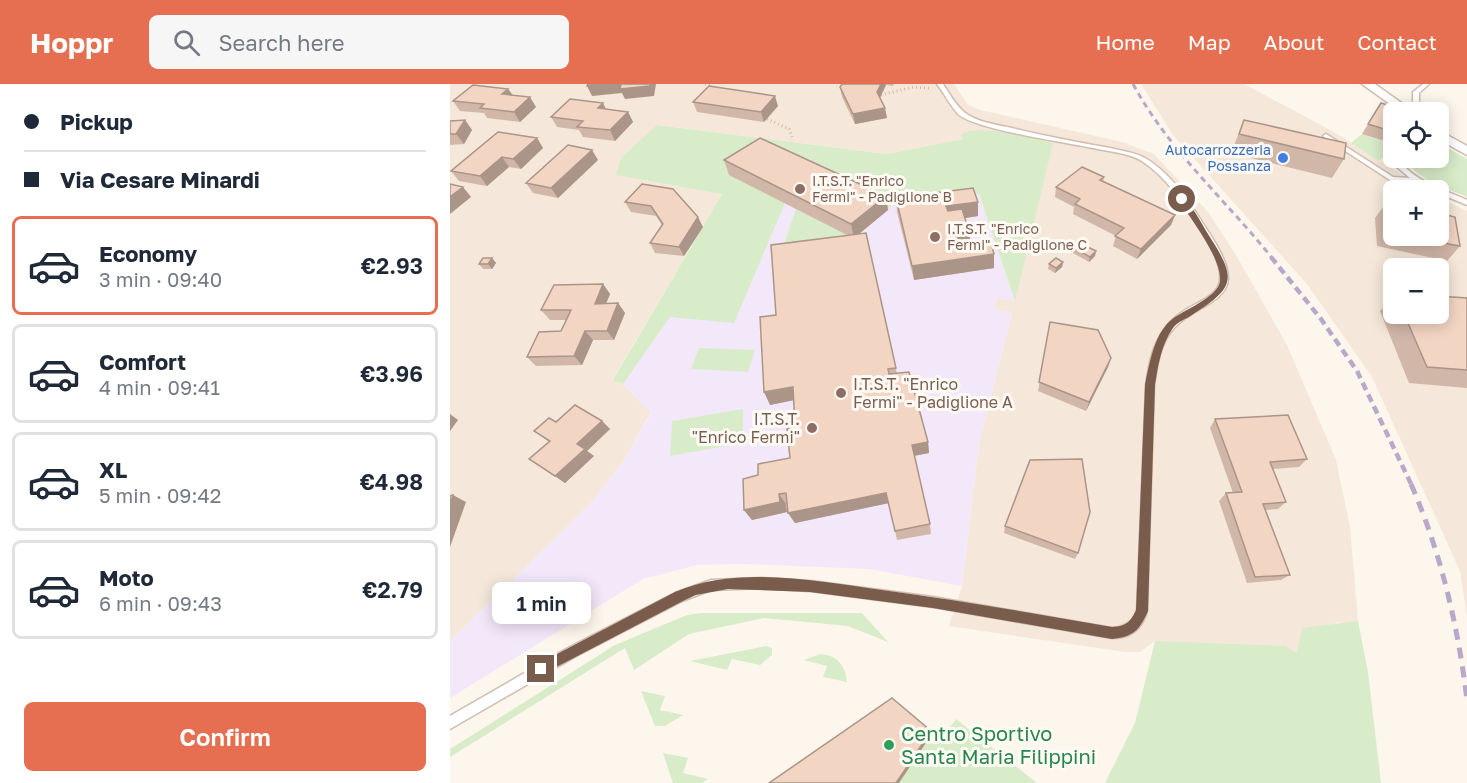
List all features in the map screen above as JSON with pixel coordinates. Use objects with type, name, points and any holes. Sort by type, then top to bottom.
[{"type":"street","points":[[1368,84],[1394,102]]},
{"type":"street","points":[[1449,140],[1467,151]]},
{"type":"lane","points":[[1416,102],[1416,92],[1426,84]]},
{"type":"lane","points":[[450,723],[581,648],[679,597],[711,585],[761,583],[810,586],[966,608],[1112,633],[1127,631],[1135,626],[1142,611],[1150,385],[1153,364],[1171,324],[1213,297],[1222,288],[1224,279],[1219,261],[1195,217],[1173,188],[1144,160],[971,119],[961,113],[943,88]]},
{"type":"lane","points":[[1326,136],[1392,179],[1418,180]]},
{"type":"lane","points":[[1401,168],[1418,180]]},
{"type":"lane","points":[[1449,195],[1467,203]]},
{"type":"path","points":[[705,84],[711,86],[705,96]]},
{"type":"path","points":[[881,95],[892,95],[906,86],[928,87],[930,92],[943,88]]},
{"type":"path","points":[[767,119],[789,129],[792,137]]},
{"type":"shaded area","points":[[450,84],[954,84],[968,105],[980,110],[1122,142],[1154,154],[1208,212],[1236,255],[1287,345],[1336,460],[1350,527],[1358,621],[1345,624],[1337,622],[1298,653],[1155,641],[1140,652],[1125,652],[949,626],[962,586],[979,443],[1012,313],[994,309],[997,298],[1015,301],[963,139],[887,154],[658,125],[722,194],[613,379],[623,384],[651,412],[624,460],[592,502],[450,641]]},
{"type":"shaded area","points":[[1141,84],[1244,84],[1334,132],[1383,163],[1383,168],[1391,168],[1410,180],[1383,180],[1383,246],[1449,246],[1449,203],[1467,211],[1467,617],[1460,571],[1372,377],[1307,284],[1173,135]]},
{"type":"shaded area","name":"I.T.S.T. \"Enrico Fermi\"","points":[[979,194],[1015,301],[997,298],[994,309],[1012,313],[979,443],[962,586],[869,569],[741,564],[697,565],[643,579],[450,698],[450,641],[592,502],[624,460],[651,413],[623,384],[670,317],[734,199],[892,204]]},
{"type":"green space","points":[[657,125],[887,154],[963,139],[961,135],[979,130],[1053,143],[1015,301],[979,194],[892,204],[888,210],[767,152],[785,203],[734,323],[670,317],[623,384],[613,380],[722,194],[616,175],[621,158]]},
{"type":"green space","points":[[1362,134],[1383,141],[1383,158],[1379,161],[1351,143]]},
{"type":"green space","points":[[1449,149],[1467,159],[1467,197],[1449,189],[1449,180],[1430,180],[1413,168],[1449,168]]},
{"type":"green space","points":[[796,209],[854,238],[783,247]]},
{"type":"green space","points":[[699,348],[755,350],[748,372],[691,369]]},
{"type":"green space","points":[[743,409],[743,443],[670,456],[672,421]]},
{"type":"green space","points":[[701,613],[862,613],[888,642],[848,626],[764,618],[689,634],[634,670],[625,648],[450,757],[450,749],[615,645],[687,615]]},
{"type":"green space","points":[[1358,621],[1368,672],[1381,783],[1105,783],[1135,723],[1155,641],[1285,646],[1297,653],[1302,628]]},
{"type":"green space","points":[[766,646],[772,648],[772,655],[760,665],[732,659],[727,670],[690,661]]},
{"type":"green space","points":[[821,654],[840,662],[847,682],[823,677],[827,666],[804,660]]},
{"type":"green space","points":[[641,691],[665,696],[660,710],[683,715],[665,726],[655,726]]},
{"type":"green space","name":"Centro Sportivo Santa Maria Filippini","points":[[895,702],[940,741],[956,719],[1037,783],[778,783]]},
{"type":"green space","points":[[663,753],[688,758],[683,773],[708,779],[702,783],[673,783]]},
{"type":"building","points":[[621,84],[650,84],[650,86],[620,89]]},
{"type":"building","points":[[842,84],[881,84],[877,92],[885,108],[853,114],[840,87]]},
{"type":"building","points":[[473,85],[508,89],[502,94],[530,97],[514,112],[480,108],[484,104],[453,101]]},
{"type":"building","points":[[709,86],[775,96],[761,112],[693,102]]},
{"type":"building","points":[[570,99],[603,103],[598,108],[628,112],[610,130],[577,127],[583,121],[551,117]]},
{"type":"building","points":[[1381,103],[1383,104],[1383,129],[1368,124]]},
{"type":"building","points":[[465,120],[456,134],[450,134],[450,121]]},
{"type":"building","points":[[1244,120],[1346,143],[1344,159],[1239,134]]},
{"type":"building","points":[[498,132],[537,138],[513,159],[502,157],[480,176],[451,171]]},
{"type":"building","name":"I.T.S.T. \"Enrico Fermi\" - Padiglione B","points":[[760,138],[886,196],[851,224],[724,160]]},
{"type":"building","points":[[568,145],[592,150],[551,188],[526,183]]},
{"type":"building","points":[[1082,167],[1104,177],[1100,180],[1175,215],[1141,249],[1115,236],[1124,228],[1075,204],[1080,199],[1056,187]]},
{"type":"building","points":[[450,184],[463,187],[450,197]]},
{"type":"building","points":[[642,184],[673,189],[698,217],[679,247],[650,243],[663,224],[651,206],[625,202]]},
{"type":"building","name":"I.T.S.T. \"Enrico Fermi\" - Padiglione C","points":[[973,188],[978,202],[946,206],[948,211],[962,209],[970,234],[949,237],[951,246],[990,240],[994,254],[912,266],[896,198]]},
{"type":"building","points":[[1449,216],[1455,217],[1460,246],[1449,244]]},
{"type":"building","name":"I.T.S.T. \"Enrico Fermi\" - Padiglione A","points":[[866,233],[896,368],[888,369],[889,374],[909,372],[928,442],[912,445],[930,524],[895,531],[886,493],[788,513],[786,493],[779,494],[780,502],[744,510],[743,479],[758,475],[758,464],[790,458],[787,429],[795,427],[793,387],[764,392],[760,317],[776,315],[771,245]]},
{"type":"building","points":[[1080,243],[1096,251],[1090,257],[1074,248]]},
{"type":"building","points":[[483,258],[492,258],[488,264],[479,264]]},
{"type":"building","points":[[1056,258],[1063,262],[1056,268],[1049,264]]},
{"type":"building","points":[[603,284],[595,304],[618,303],[607,331],[585,331],[574,356],[527,357],[539,332],[561,331],[571,310],[541,310],[554,285]]},
{"type":"building","points":[[1449,297],[1467,298],[1467,370],[1427,367],[1408,324],[1449,324]]},
{"type":"building","points":[[1050,322],[1098,330],[1111,358],[1089,402],[1039,382]]},
{"type":"building","points":[[575,405],[602,421],[577,444],[585,449],[555,476],[529,459],[550,441],[534,431],[549,418],[556,422]]},
{"type":"building","points":[[1288,415],[1307,459],[1270,462],[1286,502],[1263,504],[1290,575],[1255,577],[1226,493],[1242,492],[1215,419]]},
{"type":"building","points":[[1082,459],[1090,512],[1078,553],[1005,526],[1030,460]]},
{"type":"building","name":"Centro Sportivo Santa Maria Filippini","points":[[892,698],[931,731],[896,783],[769,783]]},
{"type":"railway","points":[[1133,84],[1164,132],[1272,258]]},
{"type":"railway","points":[[1271,257],[1321,319],[1357,371],[1412,486]]},
{"type":"railway","points":[[1411,484],[1440,563],[1459,645],[1467,700]]},
{"type":"place","name":"Autocarrozzeria Possanza","points":[[1283,158]]},
{"type":"place","name":"I.T.S.T. \"Enrico Fermi\" - Padiglione B","points":[[800,189]]},
{"type":"place","name":"I.T.S.T. \"Enrico Fermi\" - Padiglione C","points":[[935,237]]},
{"type":"place","name":"I.T.S.T. \"Enrico Fermi\" - Padiglione A","points":[[841,393]]},
{"type":"place","name":"I.T.S.T. \"Enrico Fermi\"","points":[[812,428]]},
{"type":"place","name":"Centro Sportivo Santa Maria Filippini","points":[[889,745]]},
{"type":"route","points":[[541,669],[679,597],[711,585],[761,583],[810,586],[933,602],[1112,633],[1127,631],[1135,626],[1142,611],[1150,385],[1153,364],[1171,324],[1213,297],[1222,288],[1224,279],[1213,248],[1182,199]]}]
